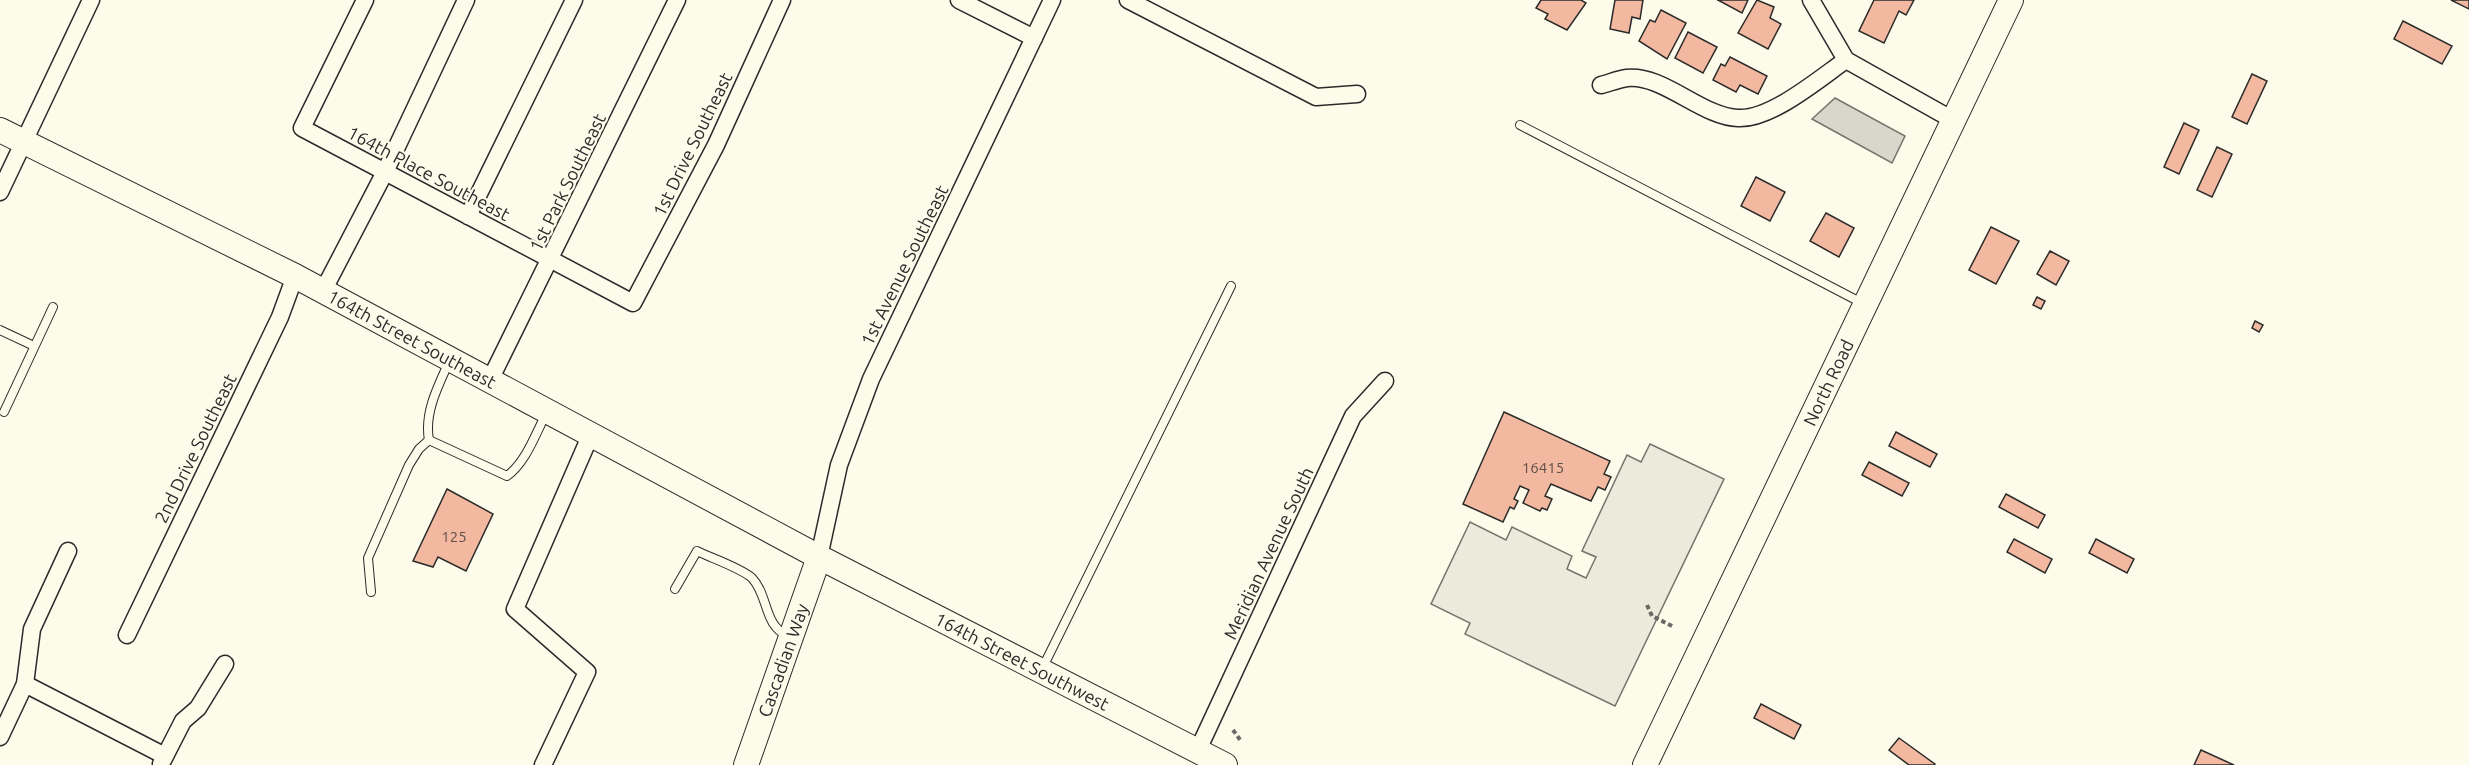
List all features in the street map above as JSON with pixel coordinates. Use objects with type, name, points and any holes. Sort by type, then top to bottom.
[{"type":"main road","name":"North Road","points":[[1645,765],[2011,0]]},
{"type":"main road","name":"164th Street Southeast","points":[[0,130],[295,276],[819,557]]},
{"type":"main road","name":"Cascadian Way","points":[[746,765],[819,557]]},
{"type":"main road","name":"164th Street Southwest","points":[[819,557],[1225,765]]},
{"type":"street","points":[[0,192],[91,0]]},
{"type":"street","name":"164th Place Southeast","points":[[365,0],[302,128],[633,303]]},
{"type":"street","points":[[322,291],[385,172],[466,0]]},
{"type":"street","points":[[468,216],[574,0]]},
{"type":"street","name":"1st Park Southeast","points":[[490,380],[676,0]]},
{"type":"street","name":"1st Drive Southeast","points":[[633,303],[716,146],[782,0]]},
{"type":"street","points":[[959,0],[1034,38]]},
{"type":"street","name":"1st Avenue Southeast","points":[[819,557],[840,465],[871,379],[1053,0]]},
{"type":"street","points":[[1128,0],[1316,97],[1357,94]]},
{"type":"street","points":[[1811,0],[1846,60],[1953,120]]},
{"type":"street","points":[[1601,86],[1628,77],[1651,82],[1721,115],[1739,118],[1759,115],[1791,98],[1846,60]]},
{"type":"street","name":"2nd Drive Southeast","points":[[127,635],[280,317],[295,276]]},
{"type":"street","name":"Meridian Avenue South","points":[[1198,750],[1353,416],[1384,381]]},
{"type":"street","points":[[543,765],[587,672],[515,609],[591,434]]},
{"type":"street","points":[[0,737],[25,684],[32,629],[68,551]]},
{"type":"street","points":[[25,684],[163,761],[183,721],[198,708],[225,664]]},
{"type":"lane","points":[[1520,125],[1865,304]]},
{"type":"lane","points":[[1042,670],[1231,286]]},
{"type":"lane","points":[[4,412],[53,307]]},
{"type":"lane","points":[[0,330],[34,346]]},
{"type":"lane","points":[[429,440],[433,396],[451,359]]},
{"type":"lane","points":[[429,440],[507,476],[514,471],[530,446],[548,410]]},
{"type":"lane","points":[[371,592],[368,558],[409,465],[419,449],[429,440]]},
{"type":"lane","points":[[675,589],[697,551],[751,577],[761,592],[769,618],[780,632],[791,637]]},
{"type":"path","points":[[1647,604],[1652,616],[1674,627]]},
{"type":"path","points":[[1233,730],[1241,741]]},
{"type":"shaded area","points":[[1835,98],[1905,136],[1892,163],[1812,119]]},
{"type":"shaded area","points":[[1650,444],[1724,479],[1615,706],[1465,634],[1470,623],[1431,604],[1470,522],[1506,540],[1512,527],[1572,556],[1567,569],[1586,578],[1596,557],[1582,551],[1627,455],[1641,462]]},
{"type":"building","points":[[1541,0],[1581,0],[1586,3],[1567,30],[1545,19],[1548,14],[1536,8]]},
{"type":"building","points":[[1615,0],[1643,0],[1640,19],[1632,17],[1629,33],[1610,29]]},
{"type":"building","points":[[1718,0],[1748,0],[1742,13]]},
{"type":"building","points":[[1757,0],[1774,7],[1770,18],[1781,24],[1768,49],[1738,33]]},
{"type":"building","points":[[1874,0],[1914,0],[1906,15],[1899,11],[1884,43],[1859,31]]},
{"type":"building","points":[[2451,0],[2469,0],[2469,9]]},
{"type":"building","points":[[1661,10],[1686,23],[1667,59],[1639,41],[1650,20],[1655,22]]},
{"type":"building","points":[[2403,21],[2452,46],[2442,64],[2394,39]]},
{"type":"building","points":[[1688,32],[1717,47],[1703,73],[1675,58]]},
{"type":"building","points":[[1730,57],[1767,76],[1758,94],[1740,85],[1736,92],[1713,80],[1721,64],[1725,66]]},
{"type":"building","points":[[2252,74],[2267,81],[2247,124],[2232,117]]},
{"type":"building","points":[[2184,123],[2199,130],[2179,174],[2164,167]]},
{"type":"building","points":[[2217,147],[2232,154],[2212,197],[2197,190]]},
{"type":"building","points":[[1756,177],[1785,192],[1770,221],[1741,206]]},
{"type":"building","points":[[1826,213],[1854,228],[1839,257],[1810,241]]},
{"type":"building","points":[[1991,227],[2019,241],[1996,284],[1969,270]]},
{"type":"building","points":[[2050,251],[2069,261],[2056,285],[2037,274]]},
{"type":"building","points":[[2037,297],[2045,301],[2041,309],[2033,305]]},
{"type":"building","points":[[2255,321],[2263,325],[2259,332],[2252,328]]},
{"type":"building","points":[[1504,412],[1610,461],[1604,474],[1611,477],[1605,490],[1598,487],[1591,501],[1551,484],[1545,496],[1552,499],[1547,510],[1542,508],[1540,511],[1523,503],[1529,490],[1520,486],[1514,499],[1518,501],[1514,509],[1510,507],[1503,522],[1463,504]]},
{"type":"building","points":[[1896,432],[1937,454],[1930,467],[1889,446]]},
{"type":"building","points":[[1869,462],[1909,483],[1902,496],[1862,475]]},
{"type":"building","points":[[447,489],[493,514],[466,571],[438,557],[433,567],[413,561]]},
{"type":"building","points":[[2006,494],[2045,515],[2038,528],[1999,507]]},
{"type":"building","points":[[2014,539],[2052,559],[2045,573],[2007,552]]},
{"type":"building","points":[[2096,539],[2134,559],[2127,573],[2089,553]]},
{"type":"building","points":[[1761,704],[1801,725],[1794,739],[1754,718]]},
{"type":"building","points":[[1899,738],[1935,764],[1909,765],[1889,750]]},
{"type":"building","points":[[2201,750],[2234,765],[2194,765]]}]
